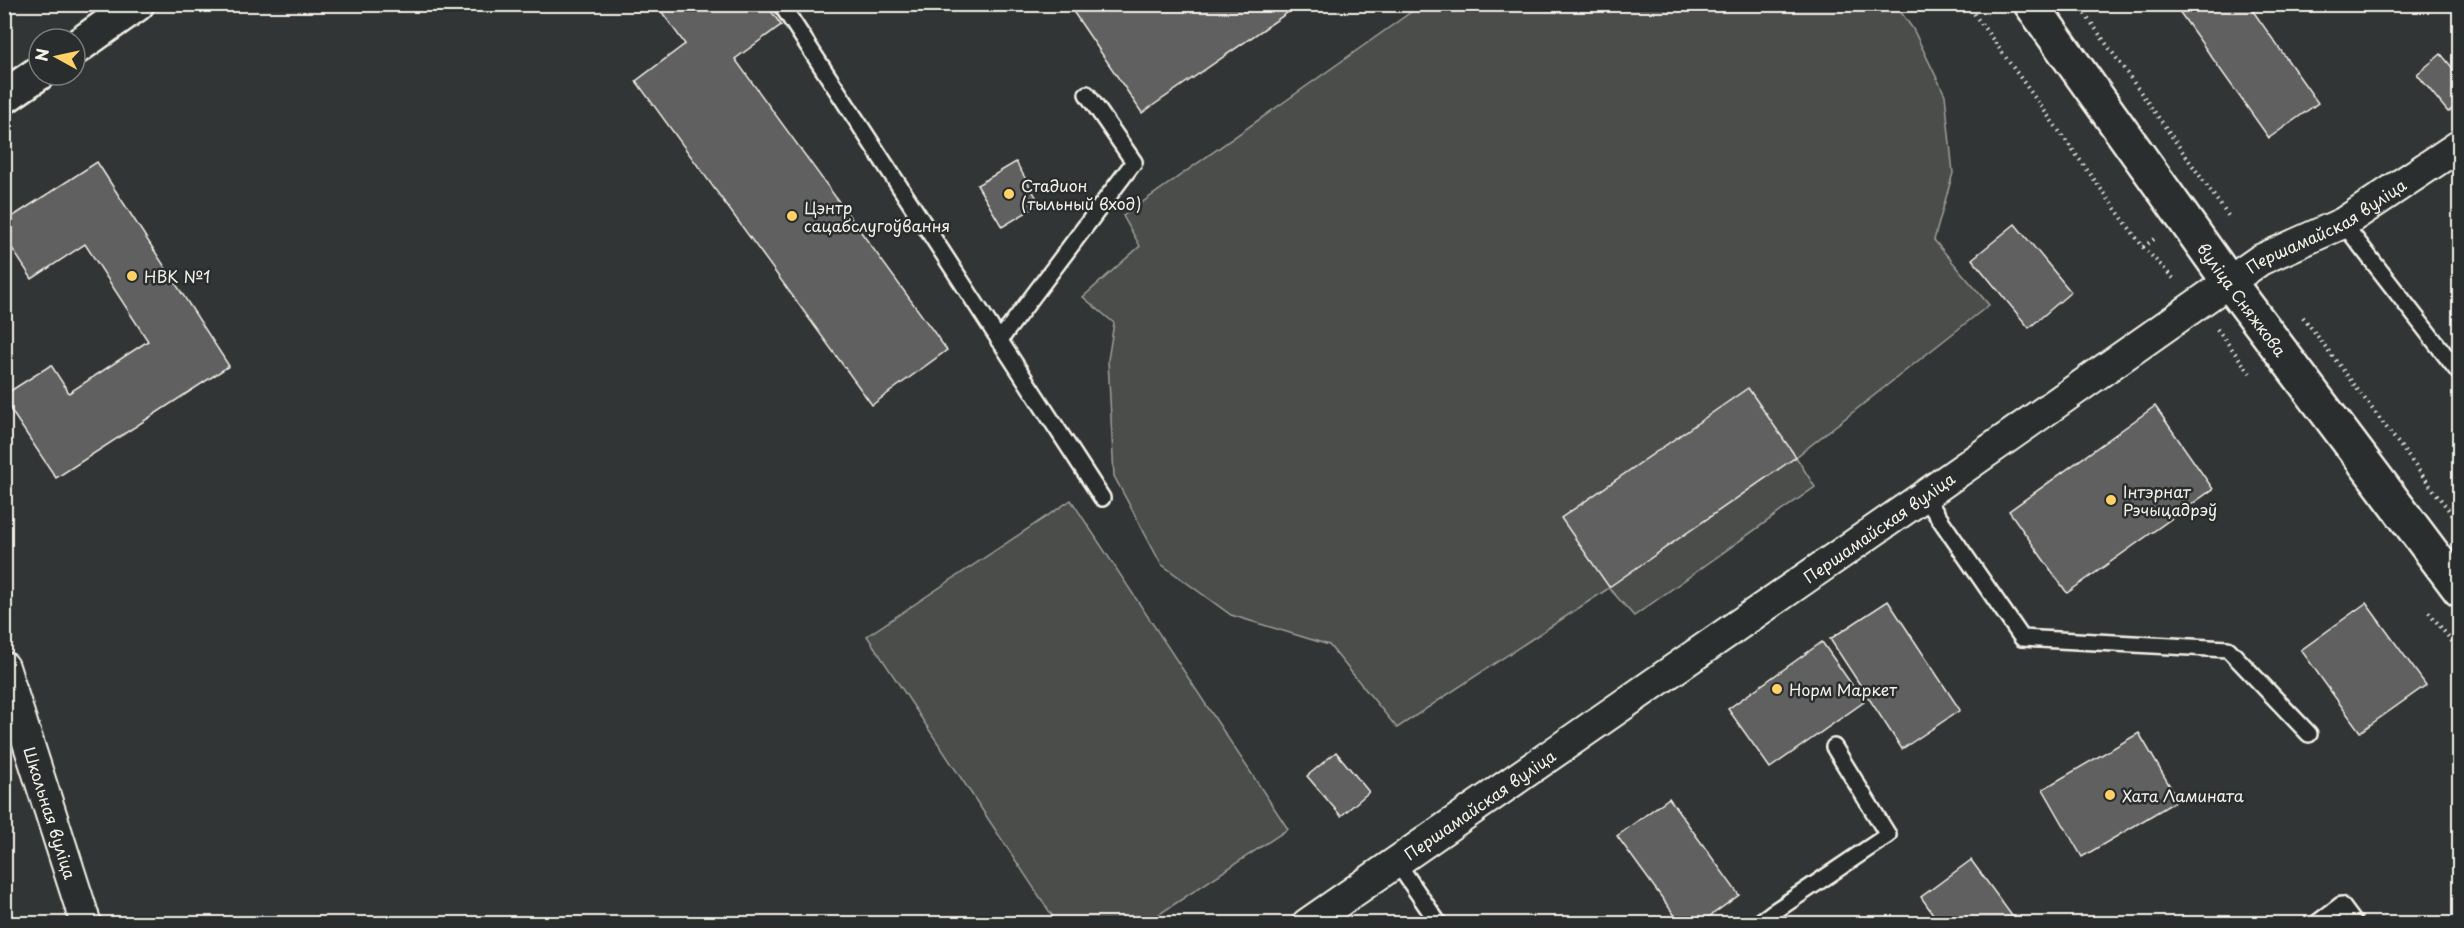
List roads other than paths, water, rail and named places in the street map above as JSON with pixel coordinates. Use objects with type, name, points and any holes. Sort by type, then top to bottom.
[{"type":"street","points":[[87,39],[137,4]]},
{"type":"street","name":"вуліца Сняжкова","points":[[2031,4],[2229,282],[2460,590]]},
{"type":"street","points":[[4,97],[27,81]]},
{"type":"street","name":"Першамайская вуліца","points":[[1307,924],[1924,496],[2259,260],[2343,223],[2460,145]]},
{"type":"street","name":"Школьная вуліца","points":[[4,667],[86,924]]},
{"type":"lane","points":[[781,4],[1102,498]]},
{"type":"lane","points":[[999,340],[1134,162],[1087,94]]},
{"type":"lane","points":[[2343,223],[2460,374]]},
{"type":"lane","points":[[1924,496],[2022,638],[2228,649],[2309,734]]},
{"type":"lane","points":[[1757,924],[1776,918],[1888,835],[1834,747]]},
{"type":"lane","points":[[1395,861],[1439,924]]},
{"type":"lane","points":[[2316,924],[2341,905],[2355,924]]},
{"type":"place","name":"Стадион (тыльный вход)","points":[[1009,194]]},
{"type":"place","name":"Цэнтр сацабслугоўвання","points":[[792,216]]},
{"type":"place","name":"НВК №1","points":[[132,276]]},
{"type":"place","name":"Інтэрнат Рэчыцадрэў","points":[[2111,500]]},
{"type":"place","name":"Норм Маркет","points":[[1777,689]]},
{"type":"place","name":"Хата Ламината","points":[[2110,795]]}]
